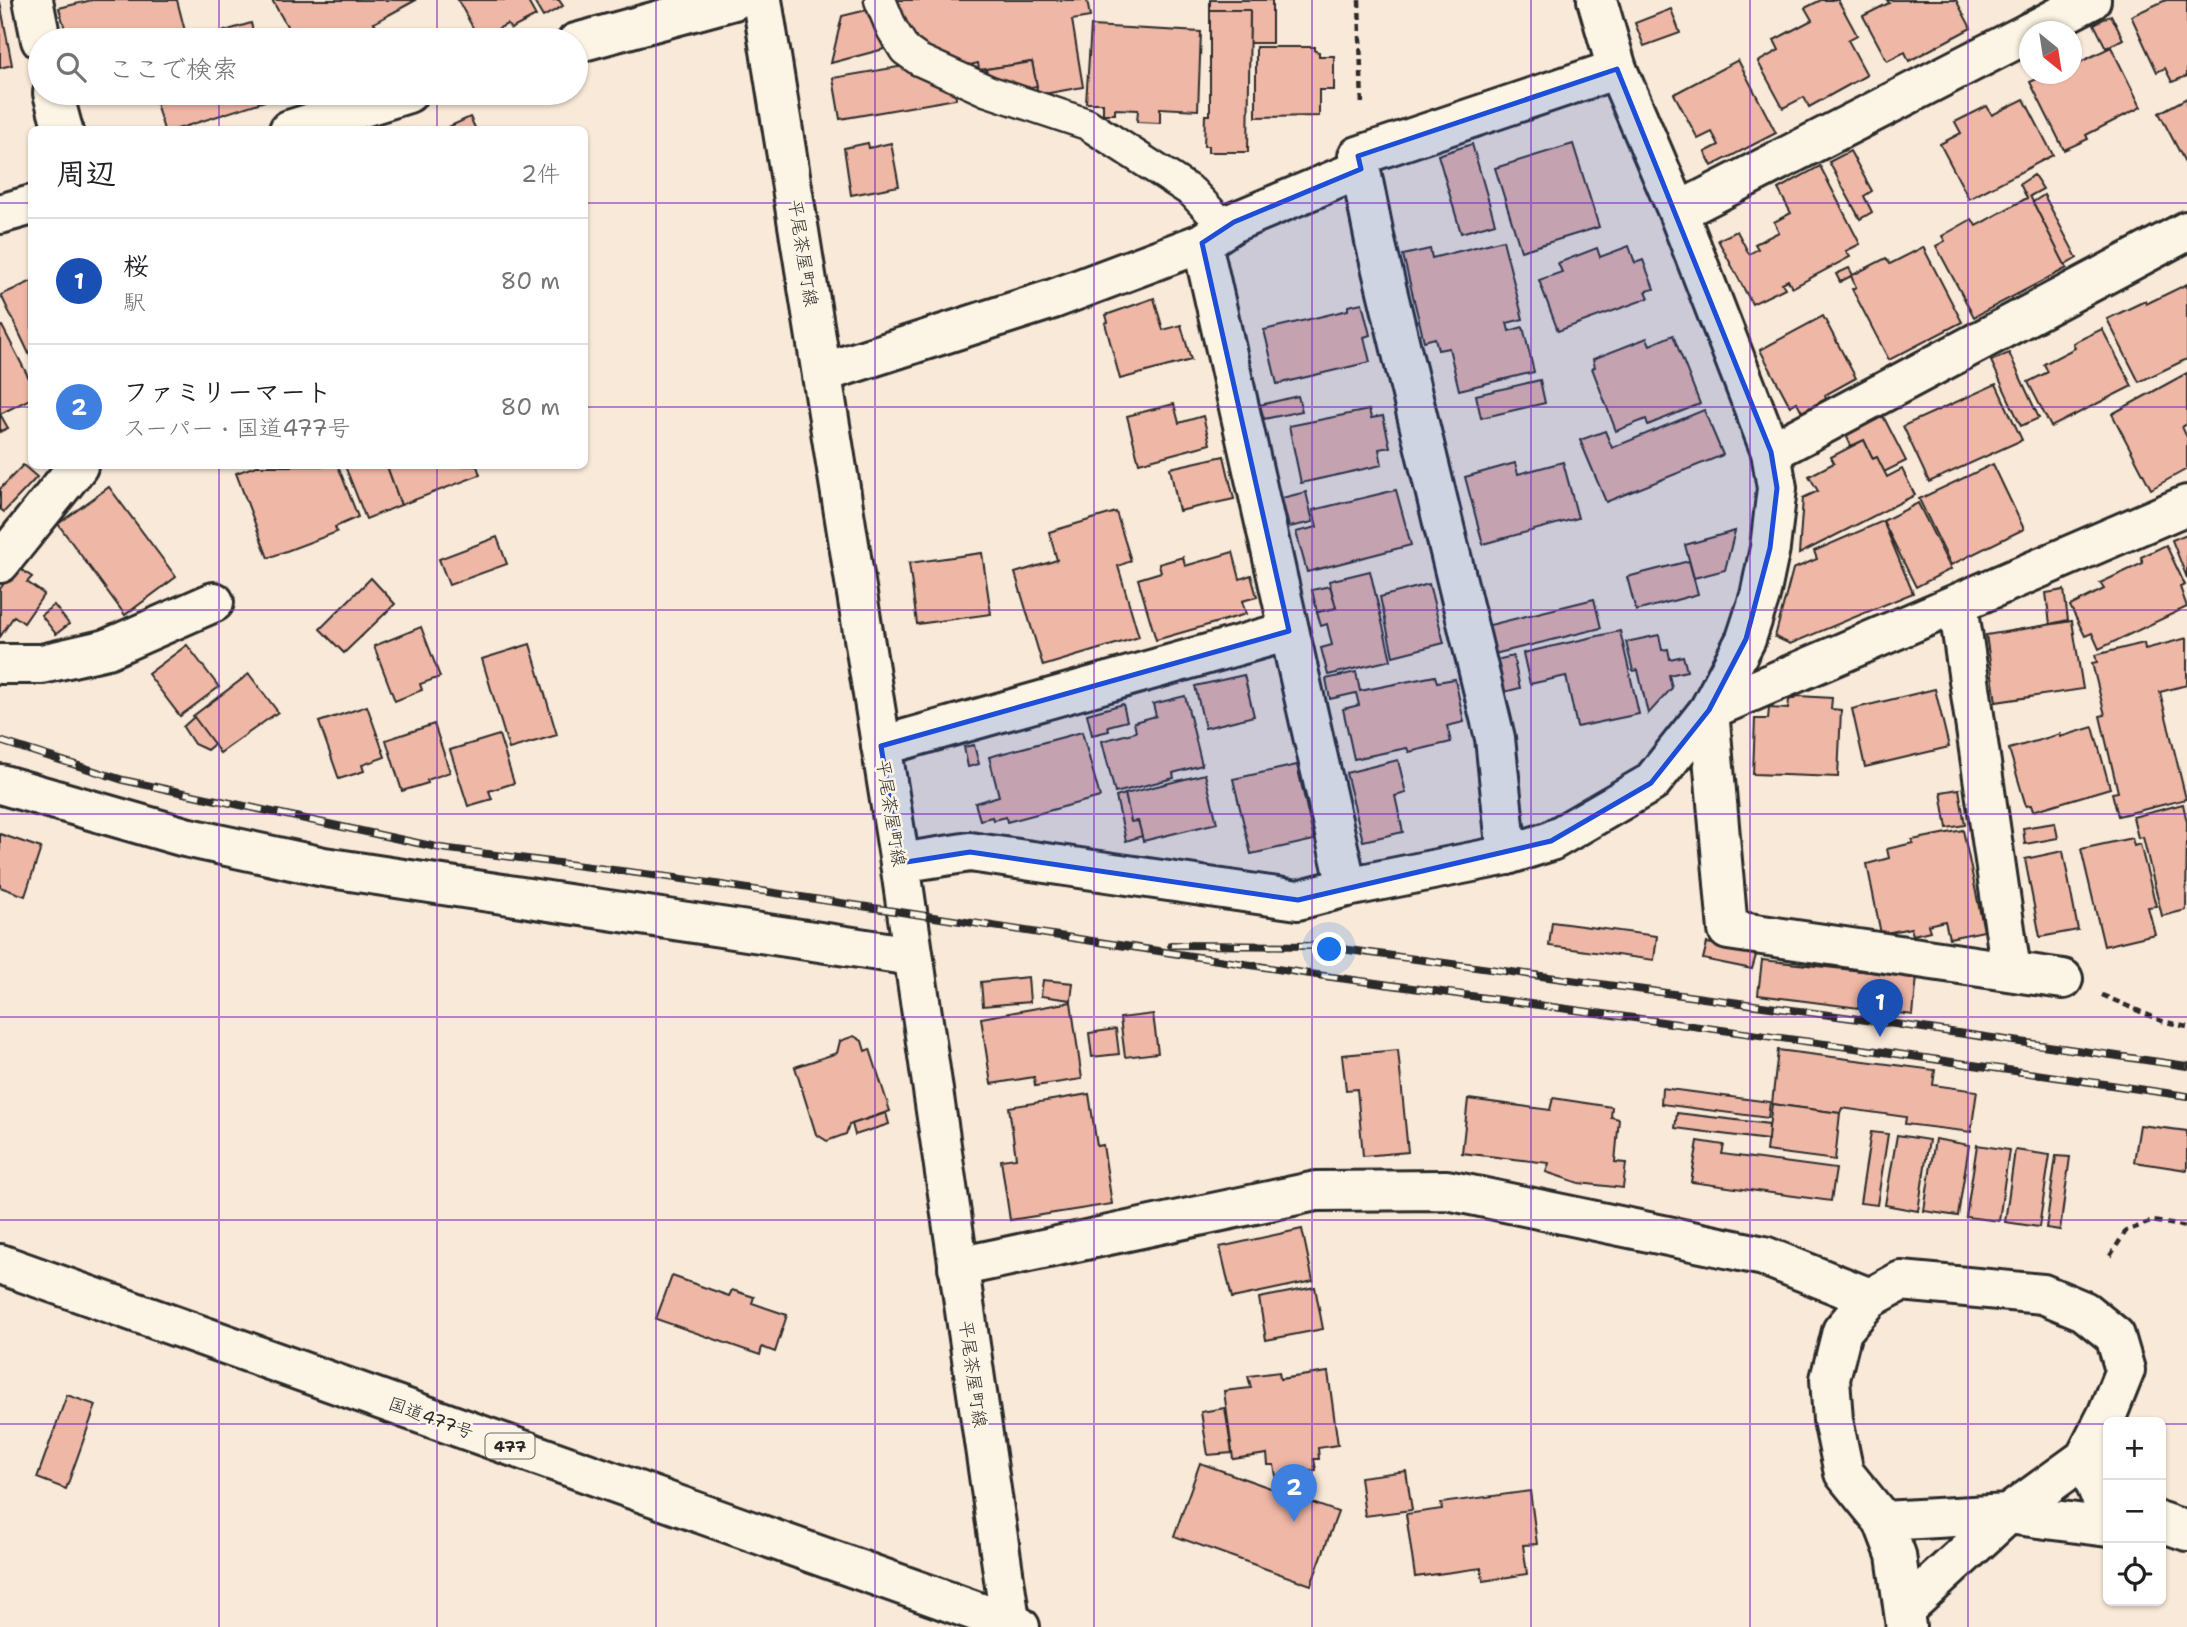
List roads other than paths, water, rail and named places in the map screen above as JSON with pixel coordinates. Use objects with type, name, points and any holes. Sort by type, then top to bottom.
[{"type":"main road","points":[[33,0],[39,28]]},
{"type":"main road","points":[[588,40],[734,0]]},
{"type":"main road","name":"平尾茶屋町線","points":[[761,0],[900,863],[1013,1626]]},
{"type":"main road","points":[[900,863],[970,852],[1298,900],[1347,887],[1507,855],[1551,841],[1651,783],[1709,710],[1746,639],[1760,596],[1770,548],[1777,488],[1771,452],[1678,212],[1617,69],[1597,0]]},
{"type":"main road","points":[[2051,21],[2091,0]]},
{"type":"main road","points":[[1678,212],[2019,38]]},
{"type":"main road","points":[[822,373],[1053,299],[1213,235],[1364,161],[1617,69]]},
{"type":"main road","points":[[57,105],[62,126]]},
{"type":"main road","points":[[302,126],[369,105]]},
{"type":"main road","points":[[1364,161],[1378,255],[1495,738],[1507,855]]},
{"type":"main road","points":[[0,214],[28,206]]},
{"type":"main road","points":[[1771,452],[2187,231]]},
{"type":"main road","points":[[1213,235],[1289,631],[1347,887]]},
{"type":"main road","points":[[0,563],[76,469]]},
{"type":"main road","points":[[1709,710],[2187,505]]},
{"type":"main road","points":[[0,664],[42,664],[107,649],[214,602]]},
{"type":"main road","points":[[1958,604],[2011,971]]},
{"type":"main road","points":[[881,746],[1289,631]]},
{"type":"main road","points":[[1709,710],[1728,930],[2063,979]]},
{"type":"main road","points":[[0,783],[185,837],[324,867],[912,956]]},
{"type":"main road","points":[[958,1267],[1315,1191],[1447,1190],[1764,1255],[1870,1298]]},
{"type":"main road","name":"国道477号","points":[[0,1264],[1013,1626]]},
{"type":"main road","points":[[1901,1281],[2043,1294],[2084,1311],[2115,1336],[2125,1370],[2085,1458],[2008,1514],[1905,1618],[1896,1555],[1883,1521],[1844,1473],[1833,1420],[1830,1380],[1842,1331],[1870,1298],[1901,1281]]},
{"type":"main road","points":[[2085,1458],[2103,1500]]},
{"type":"main road","points":[[1883,1521],[2008,1514],[2103,1526]]},
{"type":"main road","points":[[2166,1524],[2187,1531]]},
{"type":"main road","points":[[2166,1535],[2187,1537]]},
{"type":"lane","points":[[880,0],[892,29],[905,50],[919,60],[988,91],[1087,124],[1192,192],[1213,235]]},
{"type":"railway","points":[[0,741],[123,780],[441,848],[676,878],[1317,975],[2187,1096]]},
{"type":"railway","points":[[1171,945],[1319,946],[2187,1066]]},
{"type":"place","name":"桜","points":[[1880,1037]]},
{"type":"place","name":"ファミリーマート","points":[[1294,1522]]}]
